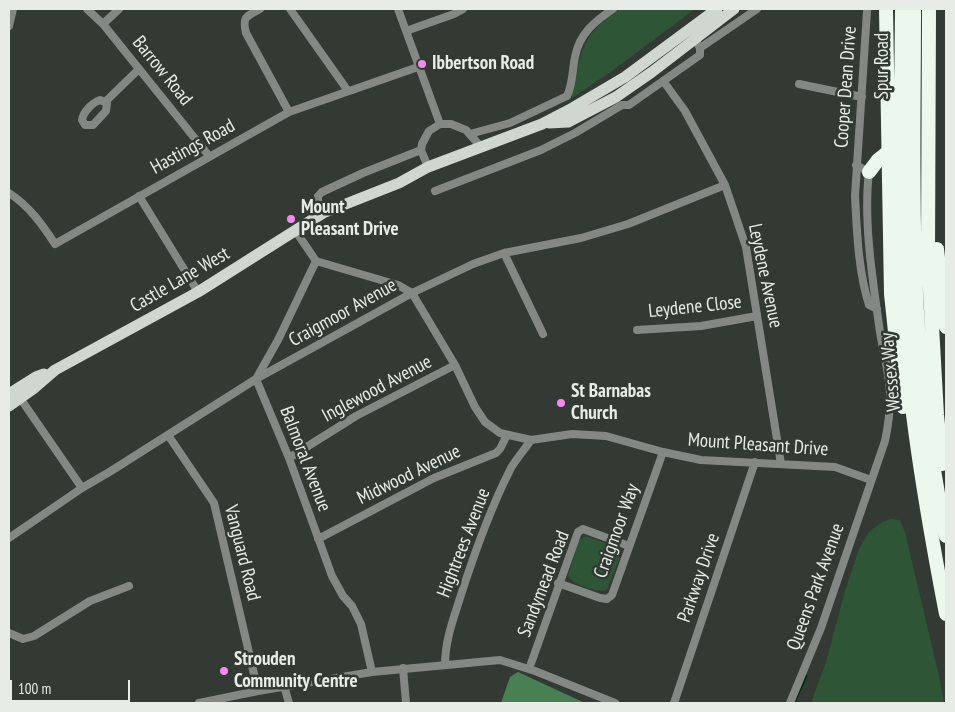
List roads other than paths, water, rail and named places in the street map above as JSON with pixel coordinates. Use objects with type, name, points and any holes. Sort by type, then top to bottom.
[{"type":"highway","points":[[886,9],[890,294],[913,467],[919,499],[934,549]]},
{"type":"highway","name":"Spur Road","points":[[902,9],[902,123]]},
{"type":"highway","name":"Spur Road","points":[[914,9],[921,113]]},
{"type":"highway","points":[[929,9],[921,113],[939,437],[946,497]]},
{"type":"highway","points":[[921,113],[946,327]]},
{"type":"highway","name":"Wessex Way","points":[[921,113],[915,268],[921,359],[933,466],[946,536]]},
{"type":"highway","name":"Wessex Way","points":[[902,123],[902,226],[907,352],[919,460],[946,614]]},
{"type":"highway","points":[[869,172],[878,160],[888,152]]},
{"type":"main road","name":"Castle Lane West","points":[[9,406],[52,372],[198,292],[323,213],[399,183],[428,168],[542,124],[569,110],[625,77],[717,9]]},
{"type":"main road","name":"Castle Lane West","points":[[542,124],[568,122],[619,101],[652,72],[698,43],[734,9]]},
{"type":"main road","points":[[625,77],[643,70],[688,38],[698,43]]},
{"type":"main road","name":"Castle Lane West","points":[[9,394],[36,377],[52,372]]},
{"type":"street","points":[[9,26],[13,9]]},
{"type":"street","name":"Barrow Road","points":[[87,9],[103,24],[209,156]]},
{"type":"street","points":[[103,24],[119,9]]},
{"type":"street","points":[[260,9],[246,16],[244,23],[246,33],[289,112]]},
{"type":"street","points":[[290,9],[348,91]]},
{"type":"street","points":[[398,9],[440,124]]},
{"type":"street","points":[[406,31],[463,9]]},
{"type":"street","points":[[470,134],[510,123],[566,96],[571,87],[575,55],[580,42],[592,24],[613,9]]},
{"type":"street","name":"Castle Lane West","points":[[435,191],[541,150],[575,133],[619,101],[629,105],[700,55],[698,43],[757,9]]},
{"type":"street","name":"Cooper Dean Drive","points":[[867,11],[855,196],[860,258],[869,305],[877,309]]},
{"type":"street","name":"Hastings Road","points":[[9,193],[39,219],[55,244],[289,112],[418,67]]},
{"type":"street","points":[[105,102],[139,68]]},
{"type":"street","name":"Leydene Avenue","points":[[664,82],[685,111],[724,185],[746,247],[781,464]]},
{"type":"street","points":[[799,84],[862,97]]},
{"type":"street","points":[[566,96],[569,110]]},
{"type":"street","points":[[428,168],[421,150],[422,144],[429,131],[440,124],[458,126],[470,134],[481,147]]},
{"type":"street","points":[[323,213],[318,200],[318,196],[322,192],[421,150]]},
{"type":"street","name":"Cooper Dean Drive","points":[[856,165],[869,172],[867,189],[868,221],[877,309],[890,395],[885,441],[871,480]]},
{"type":"street","name":"Craigmoor Avenue","points":[[9,538],[82,488],[256,379],[412,293],[473,264],[504,253],[581,238],[628,224],[724,185]]},
{"type":"street","points":[[139,196],[198,292]]},
{"type":"street","points":[[296,230],[316,261],[398,285],[412,293]]},
{"type":"street","points":[[504,253],[543,334]]},
{"type":"street","points":[[256,379],[278,340],[316,261]]},
{"type":"street","name":"Mount Pleasant Drive","points":[[412,293],[455,365],[475,407],[485,422],[507,435],[531,440],[572,434],[606,436],[663,452],[701,460],[836,467],[871,480]]},
{"type":"street","name":"Leydene Close","points":[[637,330],[701,326],[757,316]]},
{"type":"street","name":"Inglewood Avenue","points":[[289,458],[356,416],[455,365]]},
{"type":"street","name":"Balmoral Avenue","points":[[256,379],[289,458],[336,585],[352,606],[362,624],[372,672]]},
{"type":"street","points":[[20,398],[82,488]]},
{"type":"street","name":"Vanguard Road","points":[[168,435],[214,503],[258,690]]},
{"type":"street","name":"Midwood Avenue","points":[[318,539],[434,478],[496,453],[507,435]]},
{"type":"street","name":"Hightrees Avenue","points":[[445,665],[445,651],[449,631],[470,565],[493,507],[512,467],[531,440]]},
{"type":"street","name":"Craigmoor Way","points":[[558,583],[600,598],[607,599],[612,595],[663,452]]},
{"type":"street","name":"Parkway Drive","points":[[674,703],[756,462]]},
{"type":"street","name":"Queens Park Avenue","points":[[790,703],[821,628],[871,480]]},
{"type":"street","name":"Sandymead Road","points":[[529,669],[575,535],[579,530],[583,529],[629,546]]},
{"type":"street","points":[[9,633],[23,639],[34,636],[90,601],[128,586]]},
{"type":"street","points":[[202,703],[258,690],[372,672],[500,660],[529,669],[615,703]]},
{"type":"street","points":[[403,668],[406,703]]},
{"type":"street","points":[[284,686],[289,703]]},
{"type":"waterway","points":[[794,703],[806,676]]},
{"type":"place","name":"Ibbertson Road","points":[[422,64]]},
{"type":"place","name":"Mount Pleasant Drive","points":[[291,219]]},
{"type":"place","name":"St Barnabas Church","points":[[561,403]]},
{"type":"place","name":"Strouden Community Centre","points":[[224,671]]}]
